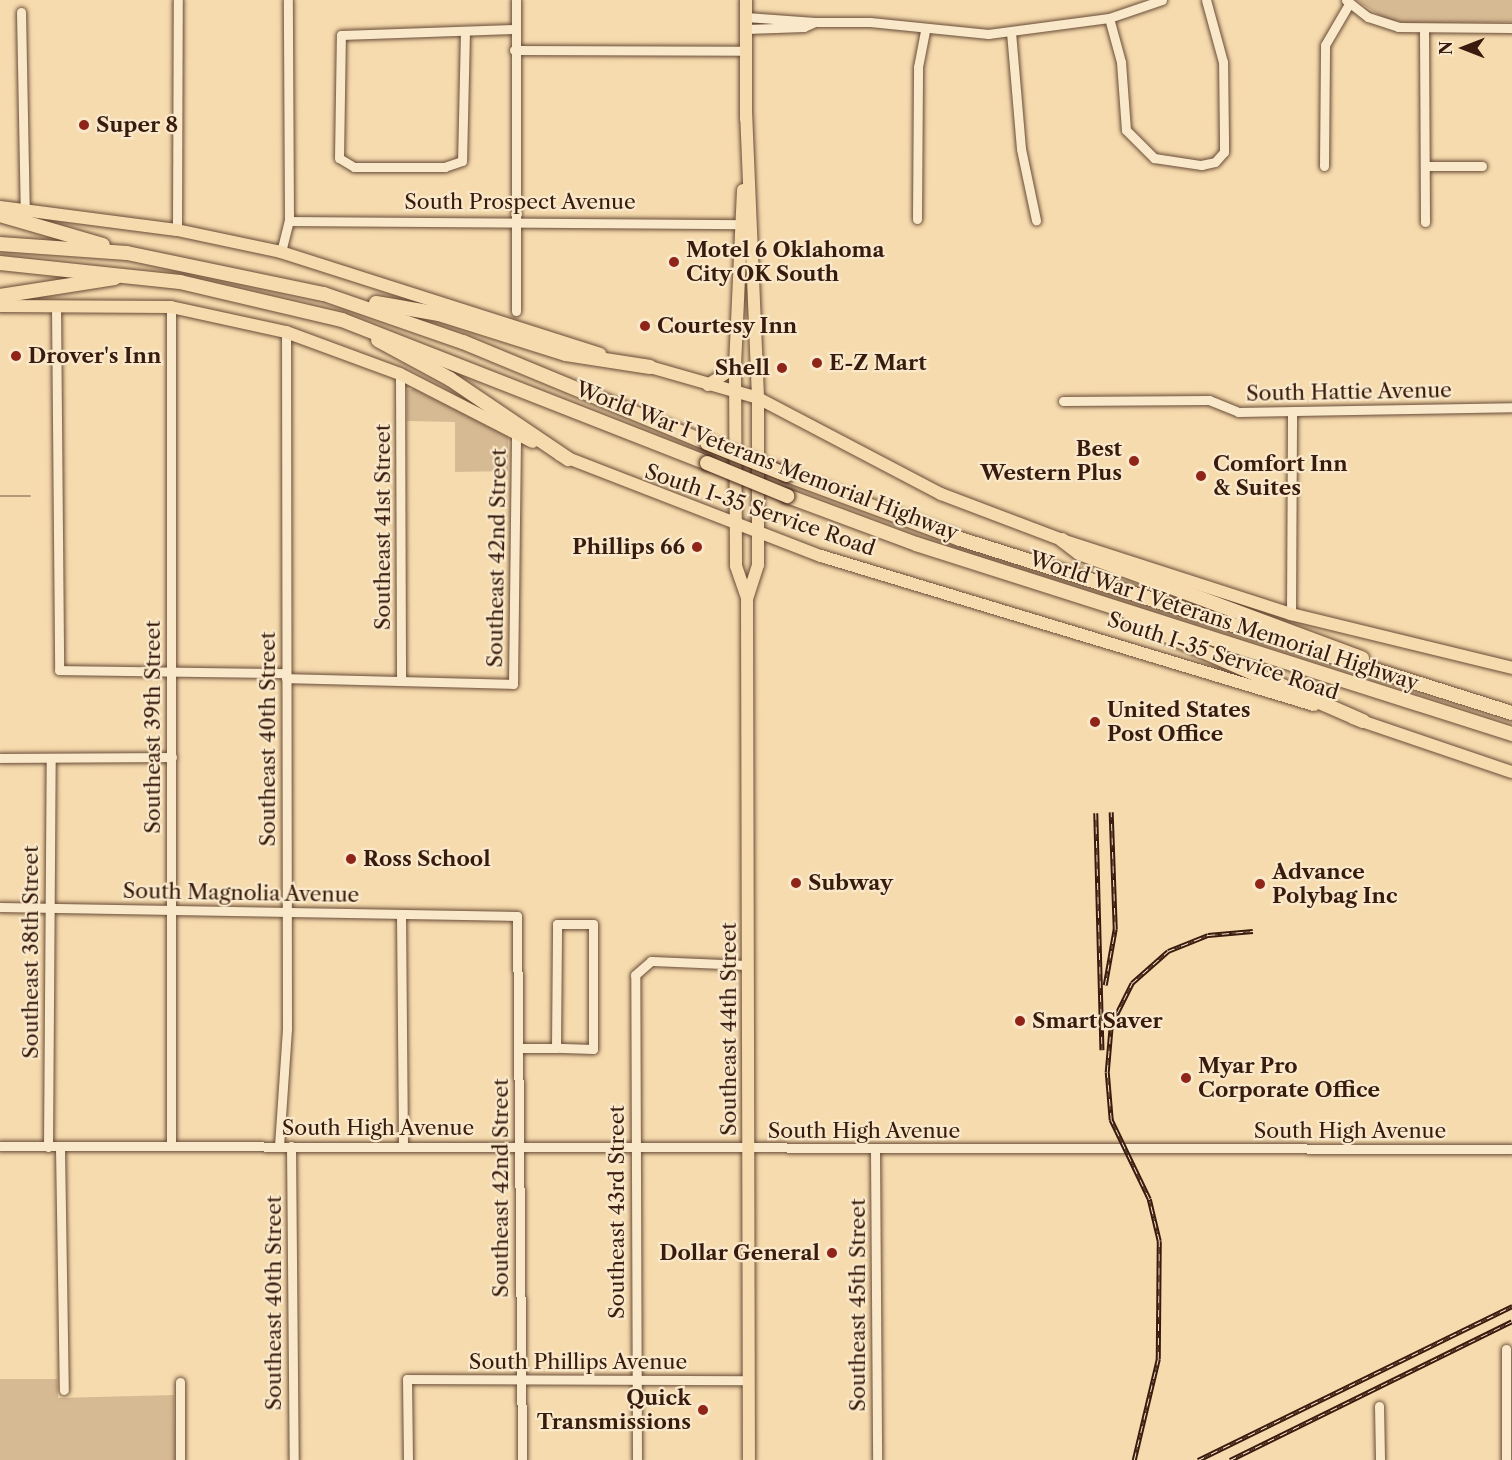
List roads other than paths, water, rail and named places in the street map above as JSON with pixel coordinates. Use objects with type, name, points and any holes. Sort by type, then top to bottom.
[{"type":"highway","points":[[0,215],[127,253]]},
{"type":"highway","name":"World War I Veterans Memorial Highway","points":[[0,244],[127,253],[324,294],[454,339],[787,475],[960,539],[1512,713]]},
{"type":"highway","name":"World War I Veterans Memorial Highway","points":[[0,263],[138,276],[233,292],[342,320],[787,496],[1108,607],[1512,734]]},
{"type":"highway","points":[[0,296],[138,276]]},
{"type":"highway","points":[[324,294],[439,314],[566,354],[650,367]]},
{"type":"highway","points":[[342,320],[450,379],[568,459]]},
{"type":"highway","points":[[1062,540],[1079,553],[1321,639],[1413,682]]},
{"type":"highway","points":[[1108,607],[1173,642],[1363,721]]},
{"type":"main road","name":"Southeast 44th Street","points":[[746,0],[746,224],[758,398],[758,565],[747,598],[749,1460]]},
{"type":"main road","points":[[0,207],[177,230],[281,252],[708,385],[758,398],[941,494],[1062,540],[1291,614],[1512,669]]},
{"type":"main road","name":"Southeast 44th Street","points":[[746,224],[735,393],[736,566],[747,598]]},
{"type":"main road","name":"South I-35 Service Road","points":[[0,306],[171,307],[286,332],[400,374],[568,459],[783,543],[1363,721],[1512,772]]},
{"type":"main road","points":[[708,385],[735,367]]},
{"type":"main road","points":[[758,565],[768,549],[783,543]]},
{"type":"street","points":[[177,230],[178,0]]},
{"type":"street","points":[[281,252],[289,221],[288,0]]},
{"type":"street","points":[[516,0],[513,29],[516,311]]},
{"type":"street","points":[[746,23],[804,27],[815,22],[870,21],[925,30],[1011,32],[1109,18],[1162,0]]},
{"type":"street","points":[[1109,18],[1121,62],[1126,130],[1145,152],[1168,163],[1201,165],[1215,162],[1224,153],[1223,62],[1206,0]]},
{"type":"street","points":[[1324,166],[1325,45],[1347,2],[1382,22],[1424,29],[1512,28]]},
{"type":"street","points":[[21,12],[26,212]]},
{"type":"street","points":[[465,31],[462,161],[445,167],[354,167],[339,158],[341,35],[348,31],[513,29]]},
{"type":"street","points":[[1424,29],[1425,222]]},
{"type":"street","points":[[917,219],[918,67],[925,30]]},
{"type":"street","points":[[1011,32],[1021,148],[1036,220]]},
{"type":"street","points":[[514,50],[746,51]]},
{"type":"street","points":[[1425,166],[1482,166]]},
{"type":"street","name":"South Prospect Avenue","points":[[289,221],[746,224]]},
{"type":"street","points":[[56,305],[59,670],[286,675],[401,681]]},
{"type":"street","name":"Southeast 39th Street","points":[[171,307],[171,1146]]},
{"type":"street","name":"Southeast 40th Street","points":[[279,1146],[287,1029],[286,332]]},
{"type":"street","name":"Southeast 41st Street","points":[[400,374],[401,681]]},
{"type":"street","name":"South Hattie Avenue","points":[[1063,401],[1209,400],[1229,411],[1292,412],[1512,407]]},
{"type":"street","points":[[1291,614],[1292,412]]},
{"type":"street","name":"Southeast 42nd Street","points":[[401,681],[513,684],[516,433]]},
{"type":"street","points":[[0,758],[171,757]]},
{"type":"street","name":"Southeast 38th Street","points":[[48,1147],[51,758]]},
{"type":"street","name":"South Magnolia Avenue","points":[[0,907],[286,915],[517,916]]},
{"type":"street","points":[[401,914],[403,1146]]},
{"type":"street","name":"Southeast 42nd Street","points":[[517,916],[522,1460]]},
{"type":"street","points":[[518,1048],[593,1049],[593,924],[557,924],[556,1048]]},
{"type":"street","name":"Southeast 43rd Street","points":[[636,1460],[635,993],[640,966],[663,960],[748,965]]},
{"type":"street","name":"South High Avenue","points":[[0,1146],[1512,1149]]},
{"type":"street","name":"Southeast 40th Street","points":[[291,1146],[294,1460]]},
{"type":"street","points":[[60,1147],[64,1390]]},
{"type":"street","name":"Southeast 45th Street","points":[[875,1149],[877,1460]]},
{"type":"street","points":[[1506,1349],[1506,1460]]},
{"type":"street","name":"South Phillips Avenue","points":[[408,1460],[407,1378],[749,1380]]},
{"type":"street","points":[[180,1382],[180,1460]]},
{"type":"street","points":[[1379,1406],[1380,1460]]},
{"type":"waterway","points":[[0,496],[30,496]]},
{"type":"railway","points":[[1105,985],[1115,929],[1111,812]]},
{"type":"railway","points":[[1096,813],[1102,1050]]},
{"type":"railway","points":[[1134,1460],[1158,1359],[1159,1241],[1149,1199],[1111,1120],[1107,1072],[1111,1025],[1132,983],[1168,951],[1208,935],[1253,931]]},
{"type":"railway","points":[[1198,1460],[1512,1306]]},
{"type":"railway","points":[[1230,1460],[1512,1321]]},
{"type":"place","name":"Super 8","points":[[84,125]]},
{"type":"place","name":"Motel 6 Oklahoma City OK South","points":[[674,262]]},
{"type":"place","name":"Courtesy Inn","points":[[645,326]]},
{"type":"place","name":"Drover's Inn","points":[[16,356]]},
{"type":"place","name":"E-Z Mart","points":[[817,363]]},
{"type":"place","name":"Shell","points":[[782,368]]},
{"type":"place","name":"Best Western Plus","points":[[1134,461]]},
{"type":"place","name":"Comfort Inn & Suites","points":[[1201,476]]},
{"type":"place","name":"Phillips 66","points":[[697,547]]},
{"type":"place","name":"United States Post Office","points":[[1095,722]]},
{"type":"place","name":"Ross School","points":[[351,859]]},
{"type":"place","name":"Subway","points":[[796,883]]},
{"type":"place","name":"Advance Polybag Inc","points":[[1260,884]]},
{"type":"place","name":"Smart Saver","points":[[1020,1021]]},
{"type":"place","name":"Myar Pro Corporate Office","points":[[1186,1078]]},
{"type":"place","name":"Dollar General","points":[[832,1253]]},
{"type":"place","name":"Quick Transmissions","points":[[703,1410]]}]
